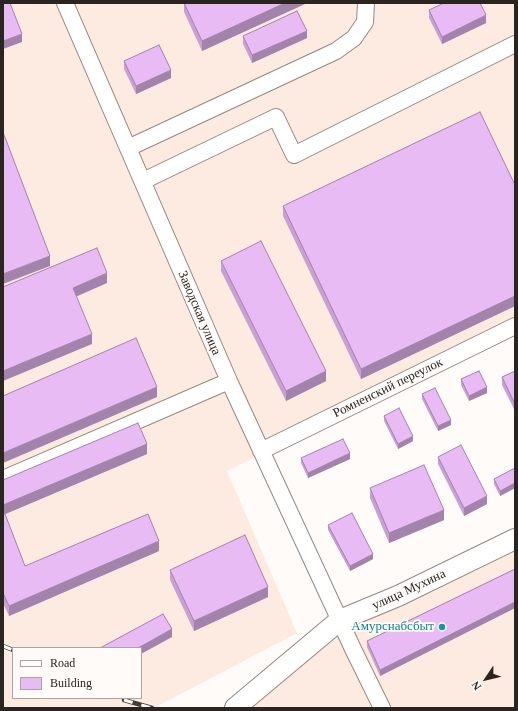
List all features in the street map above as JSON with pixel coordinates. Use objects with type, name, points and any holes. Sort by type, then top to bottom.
[{"type":"main road","name":"улица Мухина","points":[[235,708],[340,620],[398,596],[515,539]]},
{"type":"street","name":"Заводская улица","points":[[65,3],[229,382],[382,708]]},
{"type":"street","points":[[128,148],[336,51],[354,38],[364,22],[366,3]]},
{"type":"street","points":[[143,181],[276,117],[294,155],[515,44]]},
{"type":"street","name":"Ромненский переулок","points":[[261,451],[515,326]]},
{"type":"street","points":[[3,479],[229,382]]},
{"type":"shaded area","points":[[3,3],[515,3],[515,332],[227,471],[297,633],[154,708],[3,708]]},
{"type":"shaded area","points":[[515,548],[515,708],[250,708],[340,633]]},
{"type":"building","points":[[3,3],[10,3],[22,34],[3,41]]},
{"type":"building","points":[[184,3],[285,3],[202,41]]},
{"type":"building","points":[[444,3],[480,3],[486,15],[442,37],[429,10]]},
{"type":"building","points":[[297,11],[307,31],[252,55],[243,36]]},
{"type":"building","points":[[159,45],[171,70],[136,86],[124,61]]},
{"type":"building","points":[[480,112],[515,185],[515,296],[361,369],[283,206]]},
{"type":"building","points":[[3,132],[50,256],[3,274]]},
{"type":"building","points":[[261,241],[326,371],[286,391],[221,261]]},
{"type":"building","points":[[97,248],[107,273],[73,288],[92,334],[3,371],[3,287]]},
{"type":"building","points":[[136,338],[157,387],[3,453],[3,396]]},
{"type":"building","points":[[479,371],[487,387],[469,396],[461,379]]},
{"type":"building","points":[[515,371],[515,404],[502,377]]},
{"type":"building","points":[[435,388],[451,420],[438,426],[422,394]]},
{"type":"building","points":[[399,408],[413,436],[398,444],[384,416]]},
{"type":"building","points":[[138,423],[147,444],[3,505],[3,480]]},
{"type":"building","points":[[343,439],[350,453],[308,473],[301,458]]},
{"type":"building","points":[[461,445],[487,496],[464,508],[438,457]]},
{"type":"building","points":[[424,465],[444,510],[389,533],[370,488]]},
{"type":"building","points":[[515,468],[515,483],[500,491],[494,479]]},
{"type":"building","points":[[352,513],[373,554],[350,566],[328,525]]},
{"type":"building","points":[[3,514],[5,514],[25,566],[148,514],[159,541],[9,606],[3,593]]},
{"type":"building","points":[[245,535],[268,587],[194,621],[170,570]]},
{"type":"building","name":"Амурснабсбыт","points":[[515,569],[515,602],[380,670],[367,641]]},
{"type":"building","points":[[163,614],[172,629],[140,647],[102,647]]},
{"type":"railway","points":[[3,646],[12,650]]},
{"type":"railway","points":[[124,700],[152,708]]},
{"type":"place","name":"Амурснабсбыт","points":[[442,627]]}]
